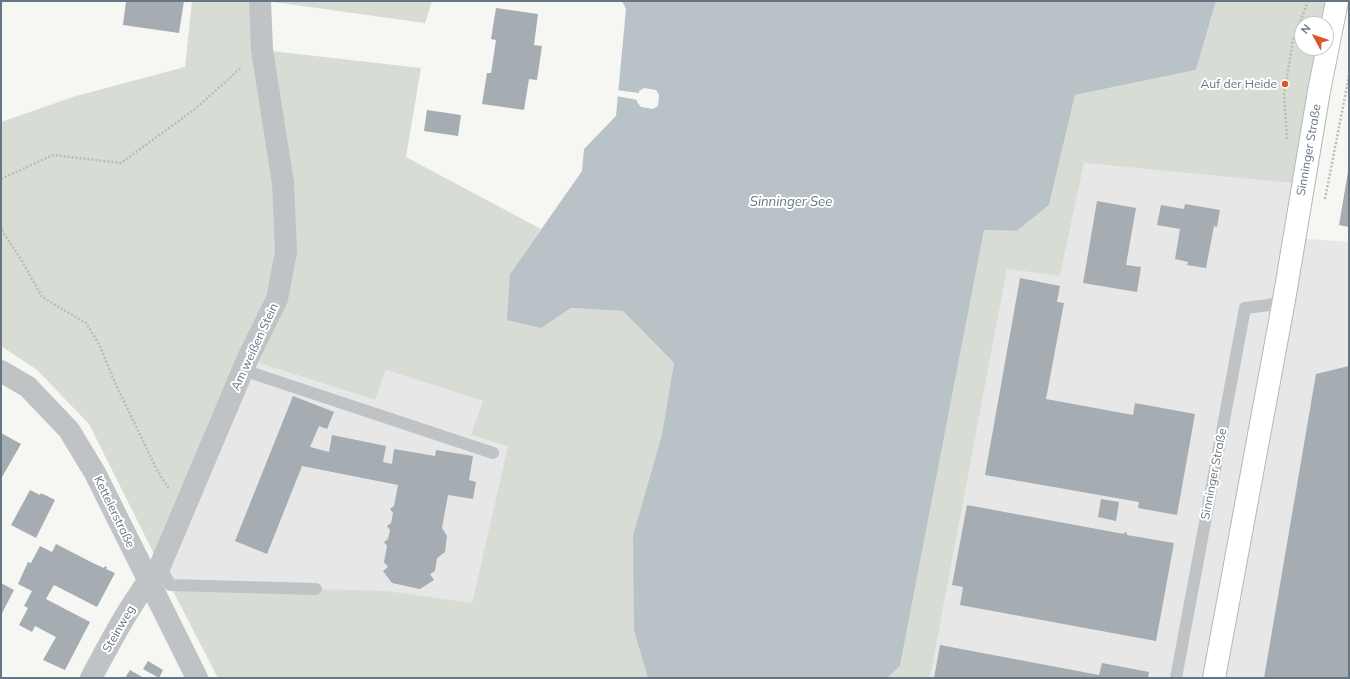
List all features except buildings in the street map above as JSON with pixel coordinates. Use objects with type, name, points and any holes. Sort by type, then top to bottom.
[{"type":"main road","name":"Sinninger Straße","points":[[1214,678],[1284,300],[1318,99],[1337,1]]},
{"type":"street","name":"Am weißen Stein","points":[[154,573],[184,511],[243,370],[278,299],[286,252],[284,183],[262,50],[260,1]]},
{"type":"street","name":"Kettelerstraße","points":[[1,371],[28,387],[69,430],[154,573],[197,678]]},
{"type":"street","name":"Steinweg","points":[[91,678],[115,633],[154,573]]},
{"type":"lane","name":"Sinninger Straße","points":[[1176,678],[1245,308],[1269,305],[1284,300]]},
{"type":"lane","points":[[243,370],[493,453]]},
{"type":"lane","points":[[154,573],[170,585],[316,589]]},
{"type":"path","points":[[1,179],[53,155],[121,163],[195,109],[262,50]]},
{"type":"path","points":[[1,226],[3,232],[42,297],[86,324],[99,344],[116,385],[157,470],[184,511]]},
{"type":"shaded area","points":[[192,1],[260,1],[262,50],[421,68],[406,157],[541,229],[510,274],[540,328],[571,308],[623,311],[674,363],[634,631],[648,678],[218,678],[170,585],[386,591],[472,603],[508,446],[471,435],[483,401],[386,370],[375,400],[248,359],[160,566],[89,424],[36,369],[1,346],[1,122],[76,96],[185,67]]},
{"type":"shaded area","points":[[266,1],[432,1],[425,23]]},
{"type":"shaded area","points":[[1216,1],[1337,1],[1334,16],[1294,16],[1294,56],[1326,56],[1301,184],[1084,163],[1060,276],[1007,269],[930,678],[887,678],[900,666],[984,230],[1017,231],[1049,205],[1075,95],[1196,70]]},
{"type":"shaded area","points":[[1084,163],[1301,184],[1294,238],[1349,242],[1349,678],[930,678],[1007,269],[1060,276]]},
{"type":"shaded area","points":[[248,358],[375,400],[386,370],[483,401],[508,446],[472,603],[218,678],[160,566]]},
{"type":"water","name":"Sinninger See","points":[[622,1],[1216,1],[1196,70],[1075,95],[1049,205],[1017,231],[984,230],[900,666],[887,678],[648,678],[634,631],[633,536],[662,435],[674,363],[623,311],[571,308],[541,328],[507,320],[510,274],[582,171],[584,149],[616,116],[626,9]]},
{"type":"pier","points":[[644,88],[656,90],[659,95],[658,106],[653,109],[641,107],[637,100],[616,96],[616,90],[639,93],[639,91]]},
{"type":"place","name":"Auf der Heide","points":[[1285,84]]}]
